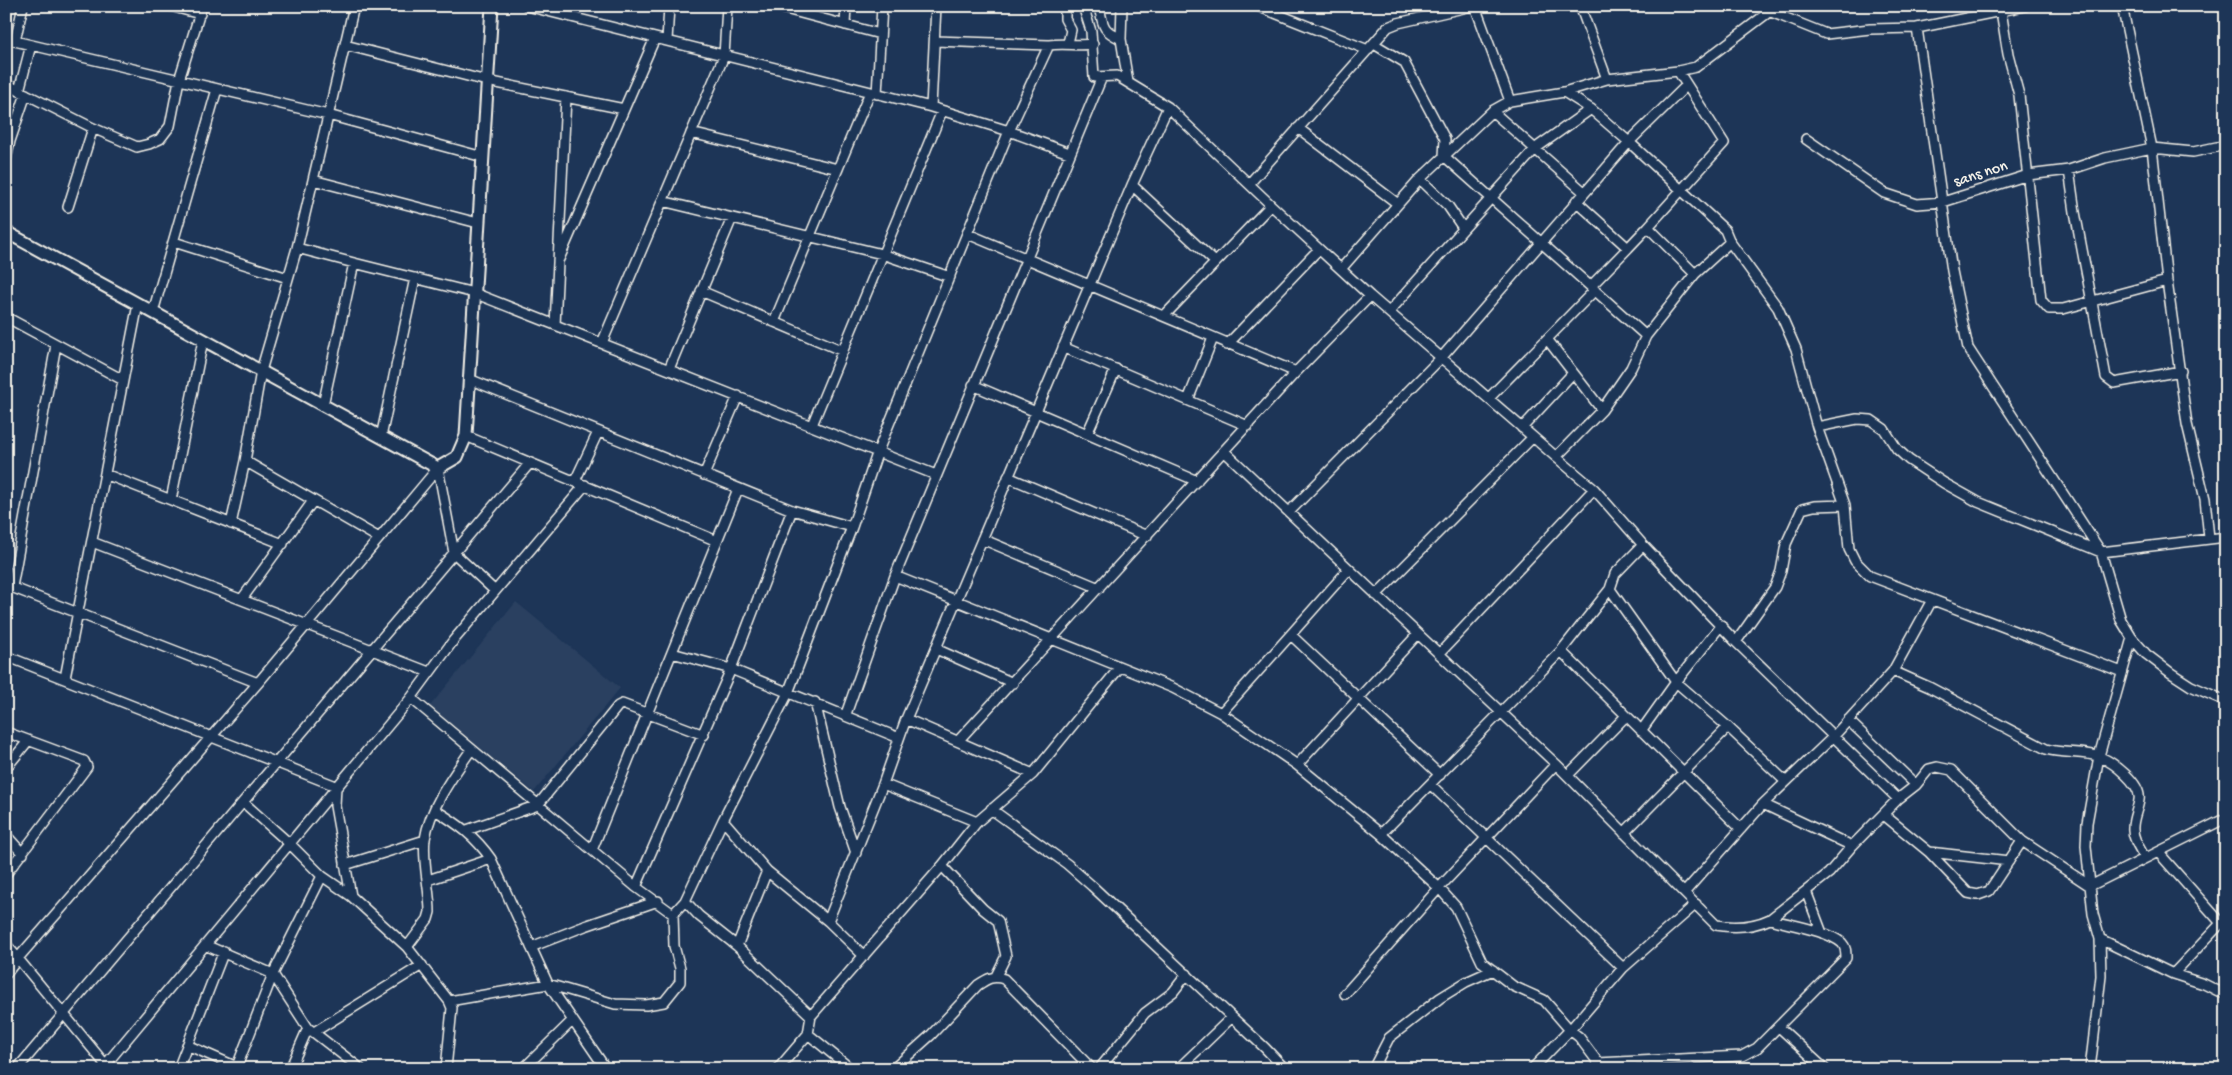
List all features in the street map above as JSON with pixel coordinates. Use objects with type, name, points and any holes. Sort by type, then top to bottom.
[{"type":"street","points":[[23,6],[11,40],[328,115],[483,157]]},
{"type":"street","points":[[6,84],[93,128],[137,147],[160,139],[170,126],[179,80],[201,10],[170,6]]},
{"type":"street","points":[[231,524],[245,461],[261,371],[297,248],[354,6]]},
{"type":"street","points":[[6,974],[18,957],[163,794],[258,683],[438,468],[457,457],[466,436],[492,6]]},
{"type":"street","points":[[527,6],[562,11],[724,56],[931,107],[1009,131],[1069,153]]},
{"type":"street","points":[[667,41],[669,6]]},
{"type":"street","points":[[602,343],[724,56],[727,6]]},
{"type":"street","points":[[774,6],[789,8],[880,34]]},
{"type":"street","points":[[845,25],[846,6]]},
{"type":"street","points":[[774,322],[838,169],[874,93],[882,6]]},
{"type":"street","points":[[931,107],[936,6]]},
{"type":"street","points":[[1065,6],[1065,19],[1071,30],[1068,43]]},
{"type":"street","points":[[1083,6],[1093,44],[1094,77],[1118,76],[1168,107],[1271,206],[1370,296],[1594,490],[1643,545],[1736,642],[1898,799]]},
{"type":"street","points":[[1099,6],[1105,30],[1121,39]]},
{"type":"street","points":[[1122,6],[1121,39],[1128,82]]},
{"type":"street","points":[[1257,6],[1371,47],[1404,62],[1445,139],[1444,156]]},
{"type":"street","points":[[1249,184],[1388,27],[1398,22],[1473,6],[1510,101]]},
{"type":"street","points":[[1580,6],[1607,79]]},
{"type":"street","points":[[1341,269],[1420,179],[1492,111],[1510,101],[1564,92],[1607,79],[1678,71],[1696,67],[1763,9],[1826,34],[1870,29],[1917,28],[2000,8],[2025,6]]},
{"type":"street","points":[[2122,6],[2152,148],[2167,281],[2187,424],[2205,498],[2209,538]]},
{"type":"street","points":[[2000,8],[2008,54],[2019,95],[2042,300],[2049,310],[2063,309],[2167,281]]},
{"type":"street","points":[[1917,28],[1952,271],[1968,348],[2101,552],[2121,620],[2132,638],[2146,654],[2171,673],[2191,686],[2226,701]]},
{"type":"street","points":[[560,259],[655,38]]},
{"type":"street","points":[[934,41],[1049,45],[1068,43],[1093,44]]},
{"type":"street","points":[[6,160],[23,93],[31,45]]},
{"type":"street","points":[[345,45],[487,81],[624,109]]},
{"type":"street","points":[[449,1001],[548,984],[616,1004],[646,1005],[664,1002],[680,982],[680,968],[674,946],[674,914],[685,901],[723,820],[788,693],[852,527],[878,451],[1009,131],[1049,45]]},
{"type":"street","points":[[1489,398],[1547,339],[1724,142],[1678,71]]},
{"type":"street","points":[[846,714],[895,576],[1102,77]]},
{"type":"street","points":[[1288,512],[1442,357],[1629,142],[1687,86]]},
{"type":"street","points":[[153,312],[217,89]]},
{"type":"street","points":[[1564,92],[1591,109],[1723,229],[1730,242],[1778,308],[1796,349],[1817,426],[1845,505],[1849,549],[1854,561],[1870,576],[2122,672]]},
{"type":"street","points":[[555,325],[560,259],[566,97]]},
{"type":"street","points":[[828,921],[883,784],[906,719],[1089,285],[1168,107]]},
{"type":"street","points":[[1389,312],[1536,148],[1591,109]]},
{"type":"street","points":[[812,425],[942,111]]},
{"type":"street","points":[[1492,111],[1584,192]]},
{"type":"street","points":[[68,207],[93,128]]},
{"type":"street","points":[[1298,128],[1398,204]]},
{"type":"street","points":[[691,133],[838,169]]},
{"type":"street","name":"sans non","points":[[1806,139],[1884,194],[1917,204],[1943,202],[2028,176],[2069,170],[2105,158],[2152,148],[2193,152],[2226,144]]},
{"type":"street","points":[[1444,156],[1646,336]]},
{"type":"street","points":[[2069,170],[2106,377],[2114,383],[2180,371]]},
{"type":"street","points":[[1420,179],[1448,206],[1463,228]]},
{"type":"street","points":[[313,180],[478,223]]},
{"type":"street","points":[[1132,185],[1215,262]]},
{"type":"street","points":[[662,201],[882,254],[950,277]]},
{"type":"street","points":[[1576,201],[1628,248]]},
{"type":"street","points":[[1164,316],[1271,206]]},
{"type":"street","points":[[669,369],[732,218]]},
{"type":"street","points":[[1648,228],[1695,274]]},
{"type":"street","points":[[6,232],[438,468]]},
{"type":"street","points":[[968,234],[1164,316],[1227,345],[1296,372]]},
{"type":"street","points":[[174,242],[288,278]]},
{"type":"street","points":[[1556,457],[1602,410],[1631,368],[1646,336],[1695,274],[1730,242]]},
{"type":"street","points":[[297,248],[474,293],[936,475]]},
{"type":"street","points":[[1227,345],[1319,249]]},
{"type":"street","points":[[323,405],[354,263]]},
{"type":"street","points":[[381,437],[415,278]]},
{"type":"street","points":[[701,291],[843,351]]},
{"type":"street","points":[[958,741],[1296,372],[1370,296]]},
{"type":"street","points":[[65,678],[138,304]]},
{"type":"street","points":[[6,317],[123,380]]},
{"type":"street","points":[[1188,400],[1213,338]]},
{"type":"street","points":[[1547,339],[1602,410]]},
{"type":"street","points":[[171,500],[203,340]]},
{"type":"street","points":[[56,345],[9,586],[258,683]]},
{"type":"street","points":[[1063,347],[1248,426]]},
{"type":"street","points":[[1087,434],[1116,369]]},
{"type":"street","points":[[1522,428],[1573,372]]},
{"type":"street","points":[[469,380],[792,510],[852,527]]},
{"type":"street","points":[[973,385],[1197,481]]},
{"type":"street","points":[[704,475],[738,396]]},
{"type":"street","points":[[1817,426],[1857,418],[1871,420],[1884,429],[1897,448],[1909,460],[1944,483],[1978,502],[2101,552],[2226,537]]},
{"type":"street","points":[[575,482],[598,432]]},
{"type":"street","points":[[466,436],[717,541]]},
{"type":"street","points":[[1376,595],[1533,437]]},
{"type":"street","points":[[1224,451],[1568,775],[1716,925],[1730,927],[1759,924],[1770,919],[1828,873],[1898,799],[1916,786],[1929,769],[1937,767],[1951,770],[2022,841],[2090,886]]},
{"type":"street","points":[[245,461],[378,538]]},
{"type":"street","points":[[17,1069],[530,463]]},
{"type":"street","points":[[438,468],[454,553],[495,591]]},
{"type":"street","points":[[105,474],[283,544]]},
{"type":"street","points":[[1008,477],[1147,536]]},
{"type":"street","points":[[6,944],[104,1067],[411,698],[429,672],[495,591],[584,486]]},
{"type":"street","points":[[592,850],[738,488]]},
{"type":"street","points":[[1440,654],[1594,490]]},
{"type":"street","points":[[242,599],[314,501]]},
{"type":"street","points":[[1736,642],[1775,586],[1781,571],[1786,544],[1802,509],[1814,506],[1845,505]]},
{"type":"street","points":[[636,886],[704,735],[792,510]]},
{"type":"street","points":[[982,539],[1100,588]]},
{"type":"street","points":[[92,542],[429,672]]},
{"type":"street","points":[[1382,834],[1561,651],[1610,589],[1615,574],[1643,545]]},
{"type":"street","points":[[1221,712],[1349,569]]},
{"type":"street","points":[[895,576],[1173,688],[1221,712],[1297,764],[1382,834],[1439,888],[1456,907],[1482,962],[1512,986],[1544,1000],[1570,1030],[1579,1037],[1600,1066],[1742,1056],[1752,1052],[1846,958],[1846,950],[1843,943],[1822,933],[1770,919]]},
{"type":"street","points":[[1610,589],[1676,682],[1728,727],[1785,781]]},
{"type":"street","points":[[1684,893],[1785,781],[1833,737],[1893,671],[1932,600]]},
{"type":"street","points":[[1641,731],[1676,682],[1721,625]]},
{"type":"street","points":[[1297,764],[1418,634]]},
{"type":"street","points":[[1291,635],[1440,775]]},
{"type":"street","points":[[2090,1069],[2101,976],[2100,940],[2093,914],[2086,846],[2088,823],[2099,756],[2132,638]]},
{"type":"street","points":[[936,649],[1012,683]]},
{"type":"street","points":[[1561,651],[1741,829]]},
{"type":"street","points":[[672,653],[731,669],[788,693],[846,714],[899,738]]},
{"type":"street","points":[[8,659],[65,678],[336,786]]},
{"type":"street","points":[[778,1069],[808,1034],[811,1016],[942,866],[977,822],[1033,774],[1120,667]]},
{"type":"street","points":[[1893,671],[1929,687],[2046,749],[2063,753],[2099,756],[2123,772],[2137,787],[2140,799],[2134,816],[2133,831],[2145,858]]},
{"type":"street","points":[[411,698],[592,850],[674,914]]},
{"type":"street","points":[[815,702],[840,807],[856,853]]},
{"type":"street","points":[[467,830],[538,805],[618,706],[626,705],[704,735]]},
{"type":"street","points":[[1568,775],[1626,716]]},
{"type":"street","points":[[906,719],[1033,774]]},
{"type":"street","points":[[1848,720],[1916,786]]},
{"type":"street","points":[[1624,833],[1728,727]]},
{"type":"street","points":[[6,732],[84,761],[87,767],[6,874]]},
{"type":"street","points":[[6,768],[28,741]]},
{"type":"street","points":[[407,947],[428,919],[430,906],[425,840],[435,810],[454,775],[471,750]]},
{"type":"street","points":[[1345,994],[1439,888],[1556,764]]},
{"type":"street","points":[[883,784],[977,822]]},
{"type":"street","points":[[1431,785],[1485,839],[1623,968]]},
{"type":"street","points":[[336,786],[335,806],[352,896]]},
{"type":"street","points":[[243,802],[322,876],[352,896],[407,947],[422,965],[449,1001],[452,1015],[446,1069]]},
{"type":"street","points":[[1764,804],[1852,846]]},
{"type":"street","points":[[991,809],[1073,870],[1187,974],[1285,1069]]},
{"type":"street","points":[[435,810],[467,830],[490,859],[548,984],[606,1069]]},
{"type":"street","points":[[1884,815],[1930,852],[1968,892],[1978,896],[1989,891],[2022,841]]},
{"type":"street","points":[[2090,886],[2226,818]]},
{"type":"street","points":[[723,820],[767,871],[828,921],[864,956]]},
{"type":"street","points":[[6,835],[23,854]]},
{"type":"street","points":[[345,865],[425,840]]},
{"type":"street","points":[[1930,852],[2009,861]]},
{"type":"street","points":[[2158,852],[2224,920],[2173,974]]},
{"type":"street","points":[[428,880],[490,859]]},
{"type":"street","points":[[893,1069],[931,1035],[978,985],[996,976],[1006,956],[998,921],[983,909],[942,866]]},
{"type":"street","points":[[737,946],[767,871]]},
{"type":"street","points":[[187,1045],[237,1068],[274,974],[322,876]]},
{"type":"street","points":[[1806,891],[1822,933]]},
{"type":"street","points":[[531,947],[658,901]]},
{"type":"street","points":[[685,901],[699,916],[737,946],[811,1016]]},
{"type":"street","points":[[1532,1069],[1570,1030],[1623,968],[1696,904]]},
{"type":"street","points":[[2100,940],[2173,974],[2204,984],[2226,995]]},
{"type":"street","points":[[206,945],[224,951],[274,974],[311,1030],[360,1069]]},
{"type":"street","points":[[178,1069],[224,951]]},
{"type":"street","points":[[290,1069],[311,1030],[422,965]]},
{"type":"street","points":[[1373,1069],[1389,1038],[1440,998],[1466,982],[1493,970]]},
{"type":"street","points":[[1099,1069],[1145,1013],[1173,992],[1187,974]]},
{"type":"street","points":[[996,976],[1004,979],[1092,1069]]},
{"type":"street","points":[[1178,1069],[1232,1017]]},
{"type":"street","points":[[522,1069],[572,1021]]},
{"type":"street","points":[[1779,1027],[1825,1069]]},
{"type":"street","points":[[808,1034],[851,1069]]},
{"type":"shaded area","points":[[516,602],[620,688],[534,792],[430,706]]}]
